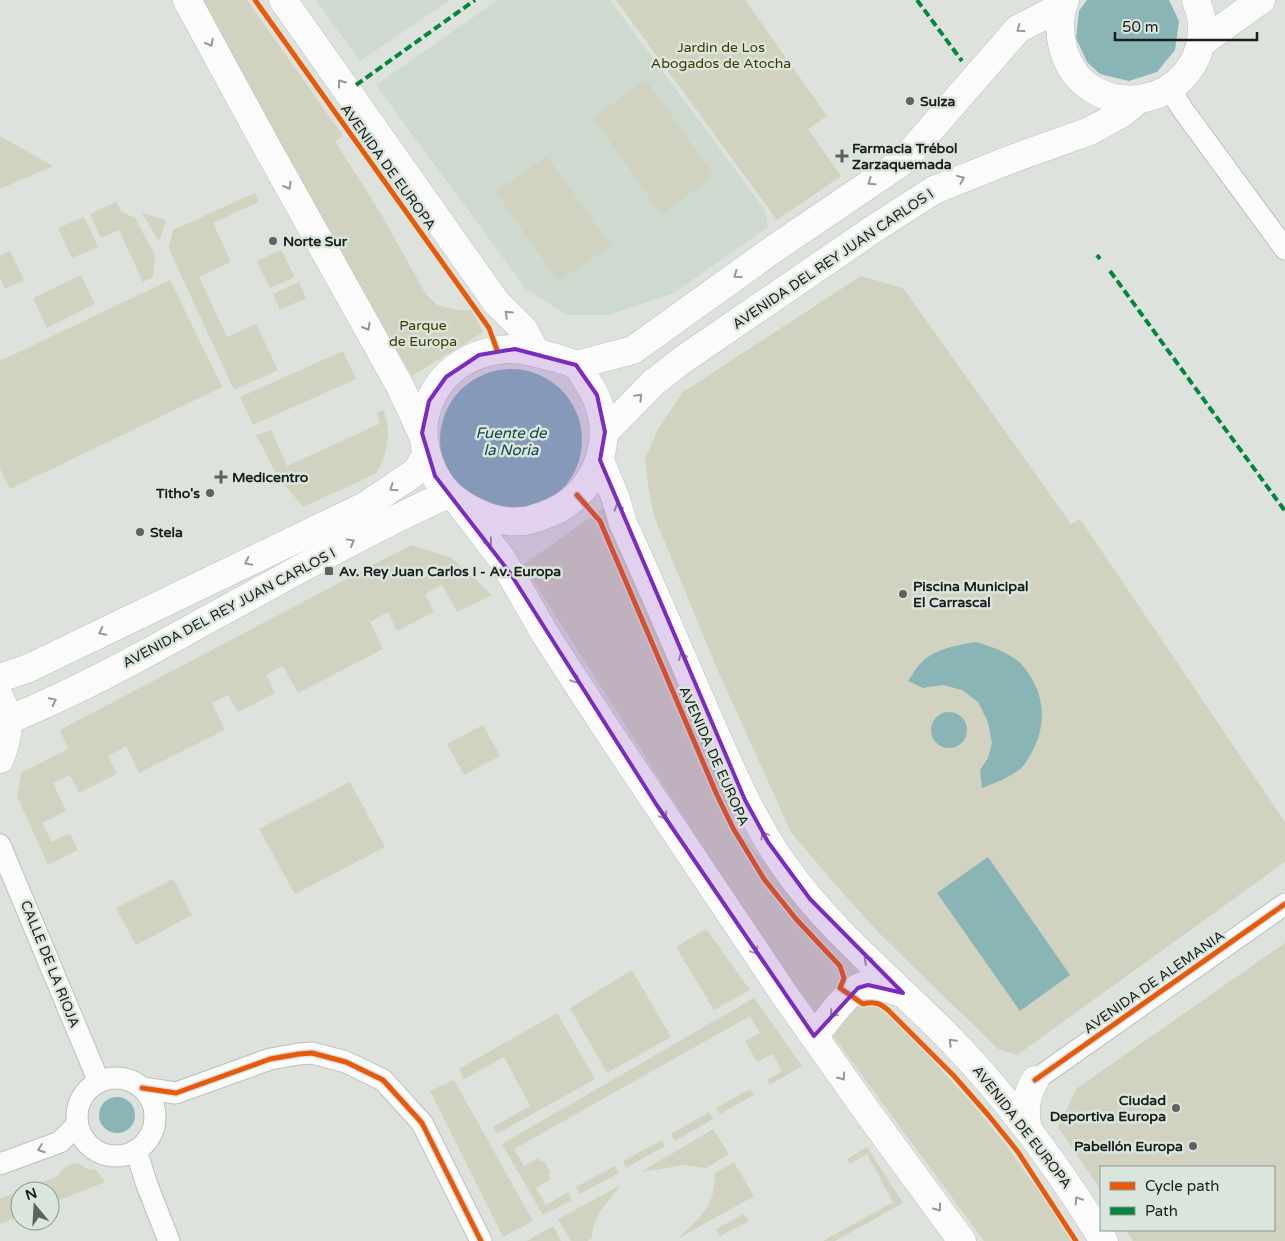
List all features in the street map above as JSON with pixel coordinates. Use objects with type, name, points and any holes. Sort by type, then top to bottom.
[{"type":"main road","points":[[187,0],[393,373],[424,444],[435,476],[502,559],[545,634],[656,804],[814,1036],[962,1241]]},
{"type":"main road","name":"AVENIDA DE EUROPA","points":[[283,0],[496,302],[524,330],[536,353]]},
{"type":"main road","points":[[1064,3],[1059,34],[1067,61],[1084,84],[1109,97],[1138,100],[1170,89],[1189,70],[1200,44],[1202,21],[1196,0]]},
{"type":"main road","points":[[1200,44],[1261,0]]},
{"type":"main road","points":[[424,444],[429,401],[446,377],[462,364],[479,355],[497,350],[520,349],[576,365],[634,350],[774,248],[902,162],[1018,29],[1064,3]]},
{"type":"main road","name":"AVENIDA DEL REY JUAN CARLOS I","points":[[605,432],[653,383],[681,361],[872,230],[934,190],[1009,160],[1090,131],[1121,114],[1138,100]]},
{"type":"main road","points":[[454,499],[490,519],[524,521],[557,511],[584,490],[600,460],[605,432],[597,395],[576,365]]},
{"type":"main road","name":"AVENIDA DEL REY JUAN CARLOS I","points":[[0,678],[29,668],[365,506],[417,471],[424,444]]},
{"type":"main road","name":"AVENIDA DE EUROPA","points":[[600,460],[624,523],[731,770],[761,829],[785,868],[815,905],[856,949],[903,993],[985,1078],[1028,1130],[1075,1196],[1101,1239]]},
{"type":"main road","name":"AVENIDA DEL REY JUAN CARLOS I","points":[[4,709],[49,703],[132,661],[378,527],[454,499]]},
{"type":"main road","points":[[0,759],[7,740],[4,709]]},
{"type":"main road","points":[[814,1036],[850,994],[858,988],[868,985],[903,993]]},
{"type":"main road","points":[[985,1078],[1006,1082],[1035,1080],[1025,1104],[1028,1130]]},
{"type":"street","points":[[1170,89],[1183,110],[1285,249]]},
{"type":"street","name":"CALLE DE LA RIOJA","points":[[0,846],[99,1082]]},
{"type":"street","name":"AVENIDA DE ALEMANIA","points":[[1035,1080],[1285,904]]},
{"type":"street","points":[[142,1088],[176,1093],[270,1059],[299,1054],[312,1053],[346,1062],[383,1080],[422,1124],[481,1241]]},
{"type":"street","points":[[110,1078],[122,1078],[142,1088],[152,1103],[154,1121],[152,1133],[145,1143],[136,1150],[124,1155],[112,1156],[100,1153],[90,1146],[82,1137],[78,1126],[78,1108],[85,1092],[99,1082],[110,1078]]},
{"type":"street","points":[[0,1164],[60,1142],[78,1126]]},
{"type":"street","points":[[136,1150],[146,1185],[169,1241]]},
{"type":"highlighted area","points":[[515,349],[576,365],[597,395],[605,432],[600,460],[745,800],[768,842],[810,899],[903,993],[868,985],[858,988],[814,1036],[656,804],[510,573],[435,476],[422,433],[429,401],[446,377],[479,355]]},
{"type":"shaded area","points":[[316,0],[450,0],[360,61]]},
{"type":"shaded area","points":[[498,0],[610,0],[765,210],[768,227],[674,293],[608,315],[567,315],[526,289],[376,85]]},
{"type":"green space","name":"Parque de Europa","points":[[200,0],[247,0],[343,136],[335,141],[384,219],[425,293],[437,305],[458,310],[471,310],[483,332],[412,376],[374,314]]},
{"type":"green space","name":"Jardin de Los Abogados de Atocha","points":[[616,0],[745,0],[827,116],[808,129],[841,176],[777,220]]},
{"type":"green space","points":[[646,80],[714,176],[661,214],[593,117]]},
{"type":"green space","points":[[0,136],[53,166],[0,189]]},
{"type":"green space","points":[[547,156],[611,246],[558,281],[496,192]]},
{"type":"green space","points":[[255,193],[259,202],[213,223],[231,262],[199,277],[227,337],[256,324],[278,370],[234,390],[169,249],[173,230]]},
{"type":"green space","points":[[116,202],[122,212],[135,218],[155,255],[153,277],[143,282],[119,230],[101,238],[90,214]]},
{"type":"green space","points":[[142,213],[166,220],[159,242]]},
{"type":"green space","points":[[84,217],[98,247],[72,258],[58,228]]},
{"type":"green space","points":[[281,250],[295,277],[270,288],[257,261]]},
{"type":"green space","points":[[10,251],[24,280],[5,289],[0,278],[0,256]]},
{"type":"green space","points":[[81,275],[95,304],[47,328],[33,298]]},
{"type":"green space","name":"Piscina Municipal El Carrascal","points":[[861,276],[903,288],[1071,524],[1080,519],[1285,822],[1285,862],[1017,1055],[998,1049],[878,932],[791,832],[718,671],[654,516],[645,459],[658,429],[683,392]]},
{"type":"green space","points":[[170,280],[222,387],[10,489],[0,469],[0,361]]},
{"type":"green space","points":[[299,282],[306,298],[280,310],[273,294]]},
{"type":"green space","points":[[343,351],[356,379],[253,425],[240,397]]},
{"type":"green space","points":[[383,410],[388,434],[386,451],[375,474],[303,507],[277,475],[256,435],[271,430],[287,466],[379,424],[377,413]]},
{"type":"green space","points":[[616,499],[738,831],[943,1072],[971,1102],[1079,1241],[984,1241],[768,949],[523,565]]},
{"type":"green space","points":[[411,545],[452,558],[492,595],[457,612],[442,585],[425,594],[434,612],[397,631],[388,612],[370,622],[383,649],[298,693],[283,666],[266,675],[275,693],[238,712],[228,695],[212,703],[225,730],[139,773],[126,746],[108,756],[117,774],[79,793],[70,775],[53,783],[66,811],[42,823],[52,842],[70,833],[78,850],[48,865],[17,796],[21,773],[68,749],[60,730]]},
{"type":"green space","points":[[483,725],[500,756],[464,775],[447,744]]},
{"type":"green space","points":[[350,782],[385,847],[295,894],[259,829]]},
{"type":"green space","points":[[173,879],[192,915],[136,945],[116,908]]},
{"type":"green space","points":[[706,929],[750,990],[714,1010],[676,947]]},
{"type":"green space","name":"Ciudad Deportiva Europa","points":[[1285,943],[1285,1241],[1133,1241],[1127,1231],[1275,1231],[1275,1166],[1100,1166],[1100,1189],[1058,1127],[1076,1089]]},
{"type":"green space","points":[[632,970],[671,1037],[607,1073],[570,1008]]},
{"type":"green space","points":[[754,998],[802,1066],[770,1085],[767,1080],[782,1071],[772,1054],[757,1062],[745,1041],[760,1033],[750,1016],[514,1149],[524,1166],[539,1158],[541,1162],[544,1161],[551,1174],[548,1175],[551,1179],[536,1188],[546,1205],[568,1192],[572,1200],[543,1215],[502,1144]]},
{"type":"green space","points":[[557,1013],[595,1079],[497,1134],[493,1127],[530,1106],[504,1057],[464,1079],[459,1069]]},
{"type":"green space","points":[[454,1080],[533,1221],[503,1237],[430,1091]]},
{"type":"green space","points":[[750,1089],[754,1095],[720,1114],[716,1108]]},
{"type":"green space","points":[[709,1112],[713,1119],[675,1141],[671,1134]]},
{"type":"green space","points":[[713,1129],[729,1154],[706,1168],[685,1165],[641,1172]]},
{"type":"green space","points":[[662,1140],[665,1146],[626,1168],[623,1161]]},
{"type":"green space","points":[[867,1147],[903,1203],[835,1241],[823,1241],[893,1202],[867,1154],[850,1164],[847,1159]]},
{"type":"green space","points":[[734,1162],[754,1196],[679,1238],[700,1217],[709,1203],[715,1173]]},
{"type":"green space","points":[[78,1163],[87,1169],[96,1170],[105,1182],[60,1200],[60,1181],[45,1181],[58,1176],[62,1170]]},
{"type":"green space","points":[[615,1166],[619,1173],[580,1194],[576,1187]]},
{"type":"green space","points":[[621,1185],[598,1216],[592,1238],[588,1241],[571,1241],[558,1219]]},
{"type":"green space","points":[[10,1195],[10,1220],[0,1224],[0,1199]]},
{"type":"green space","points":[[744,1214],[749,1221],[720,1236],[716,1229]]},
{"type":"green space","points":[[553,1226],[561,1241],[527,1241]]},
{"type":"water","points":[[1087,0],[1169,0],[1179,21],[1175,50],[1157,72],[1129,81],[1100,74],[1087,62],[1076,38],[1079,11]]},
{"type":"water","name":"Fuente de la Noria","points":[[511,369],[525,370],[538,374],[561,390],[577,413],[581,426],[581,454],[577,467],[561,490],[538,506],[525,510],[511,511],[497,510],[484,506],[461,490],[445,467],[441,454],[440,440],[441,426],[445,413],[461,390],[484,374],[497,370]]},
{"type":"water","points":[[976,642],[1006,653],[1021,664],[1035,684],[1039,695],[1042,717],[1038,739],[1024,765],[1007,778],[982,788],[980,770],[988,758],[992,743],[988,722],[978,702],[962,690],[943,685],[923,688],[908,681],[925,659],[939,651]]},
{"type":"water","points":[[949,712],[962,717],[967,730],[962,743],[949,748],[936,743],[931,730],[936,717]]},
{"type":"water","points":[[988,857],[1070,975],[1020,1011],[937,893]]},
{"type":"water","points":[[117,1097],[124,1098],[130,1102],[134,1108],[134,1122],[130,1128],[124,1132],[117,1133],[110,1132],[104,1128],[100,1122],[99,1115],[100,1108],[104,1102],[110,1098]]},
{"type":"marked path","points":[[356,85],[475,0]]},
{"type":"marked path","points":[[917,0],[962,61]]},
{"type":"marked path","points":[[1097,255],[1100,259]]},
{"type":"marked path","points":[[1110,271],[1285,511]]},
{"type":"cycle path","points":[[255,0],[489,328],[497,350]]},
{"type":"cycle path","points":[[577,495],[600,521],[717,795],[733,828],[764,879],[796,919],[840,966],[844,978],[840,988],[863,1004],[876,1003],[888,1010],[954,1076],[989,1116],[1018,1152],[1076,1241]]},
{"type":"cycle path","points":[[1035,1080],[1285,904]]},
{"type":"cycle path","points":[[142,1088],[176,1093],[270,1059],[299,1054],[312,1053],[346,1062],[383,1080],[422,1123],[481,1241]]},
{"type":"place","name":"Suiza","points":[[910,101]]},
{"type":"place","name":"Farmacia Trébol Zarzaquemada","points":[[842,156]]},
{"type":"place","name":"Norte Sur","points":[[273,241]]},
{"type":"place","name":"Medicentro","points":[[221,477]]},
{"type":"place","name":"Titho's","points":[[210,493]]},
{"type":"place","name":"Stela","points":[[140,532]]},
{"type":"place","name":"Av. Rey Juan Carlos I - Av. Europa","points":[[329,571]]},
{"type":"place","name":"Piscina Municipal El Carrascal","points":[[903,594]]},
{"type":"place","name":"Ciudad Deportiva Europa","points":[[1176,1108]]},
{"type":"place","name":"Pabellón Europa","points":[[1193,1146]]}]
